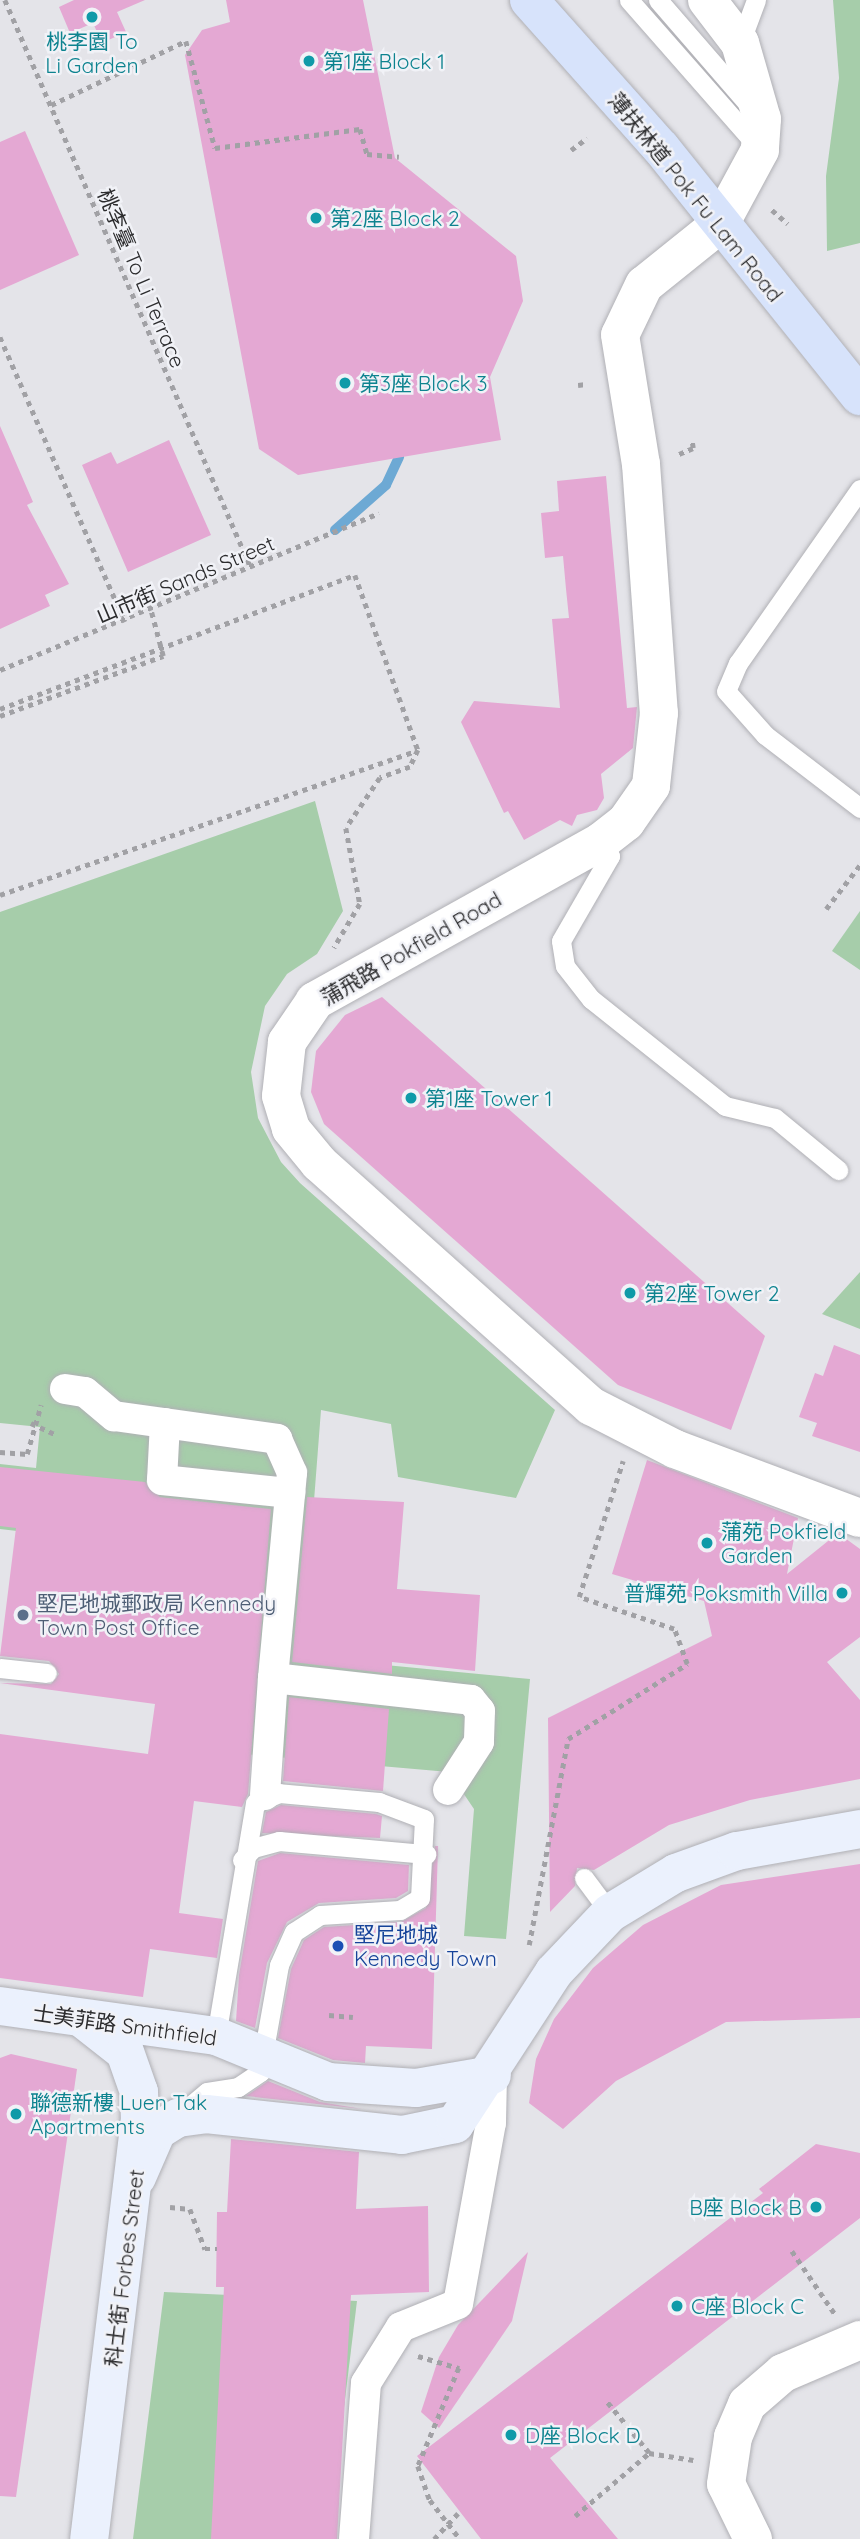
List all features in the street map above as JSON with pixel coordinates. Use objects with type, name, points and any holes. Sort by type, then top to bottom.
[{"type":"main road","name":"薄扶林道 Pok Fu Lam Road","points":[[529,0],[720,224],[860,396]]},
{"type":"main road","points":[[137,2176],[157,2131],[178,2118],[206,2114],[432,2134],[455,2124],[492,2074],[554,1972],[610,1913],[664,1879],[716,1858],[860,1829]]},
{"type":"main road","name":"士美菲路 Smithfield","points":[[0,2007],[216,2036],[328,2082],[393,2088],[492,2074]]},
{"type":"main road","name":"科士街 Forbes Street","points":[[83,2019],[116,2039],[133,2068],[139,2092],[137,2176],[89,2539]]},
{"type":"street","points":[[707,0],[750,15],[761,135]]},
{"type":"street","name":"蒲飛路 Pokfield Road","points":[[761,135],[759,197],[720,224],[644,285],[620,335],[641,464],[659,751],[645,797],[602,841],[316,1001],[287,1042],[280,1080],[285,1112],[318,1163],[592,1406],[705,1462],[860,1518]]},
{"type":"street","points":[[65,1390],[85,1392],[114,1416],[277,1439],[292,1473],[265,1795]]},
{"type":"street","points":[[165,1423],[162,1480],[290,1493]]},
{"type":"street","points":[[273,1678],[471,1700],[480,1711],[479,1742],[448,1790]]},
{"type":"street","points":[[354,2539],[366,2383],[401,2327],[458,2304],[491,2123],[492,2074]]},
{"type":"street","points":[[753,2539],[726,2484],[733,2437],[747,2404],[782,2373],[849,2329]]},
{"type":"lane","points":[[629,0],[761,135]]},
{"type":"lane","points":[[658,0],[761,135]]},
{"type":"lane","points":[[860,489],[738,663],[726,691],[765,735],[860,808]]},
{"type":"lane","points":[[602,841],[610,856],[561,941],[565,966],[592,999],[725,1106],[775,1118],[838,1170]]},
{"type":"lane","points":[[0,1668],[47,1673]]},
{"type":"lane","points":[[178,2118],[207,2092],[248,2082],[268,2059],[279,1965],[294,1932],[320,1915],[411,1906],[420,1898],[426,1854],[424,1819],[404,1808],[265,1795],[249,1812],[216,2036]]},
{"type":"lane","points":[[242,1860],[253,1849],[279,1841],[426,1854]]},
{"type":"lane","points":[[584,1878],[610,1913]]},
{"type":"path","name":"桃李臺 To Li Terrace","points":[[5,0],[251,568]]},
{"type":"path","points":[[51,105],[186,41],[215,148],[360,129],[367,155],[399,157]]},
{"type":"path","points":[[571,150],[586,138]]},
{"type":"path","points":[[759,197],[788,224]]},
{"type":"path","points":[[0,337],[125,622]]},
{"type":"path","points":[[578,385],[586,384]]},
{"type":"path","points":[[679,454],[693,448],[692,442]]},
{"type":"path","name":"山市街 Sands Street","points":[[0,670],[125,622],[379,513]]},
{"type":"path","points":[[0,709],[355,575],[418,750],[410,766],[380,778],[346,828],[360,904],[327,959]]},
{"type":"path","points":[[0,716],[163,656],[151,611]]},
{"type":"path","points":[[0,895],[418,750]]},
{"type":"path","points":[[826,909],[860,865]]},
{"type":"path","points":[[0,1452],[27,1454],[31,1423],[55,1434]]},
{"type":"path","points":[[529,1945],[568,1739],[687,1664],[674,1629],[579,1597],[625,1454],[636,1458]]},
{"type":"path","points":[[329,2015],[353,2017]]},
{"type":"path","points":[[170,2207],[190,2209],[205,2249],[216,2249]]},
{"type":"path","points":[[792,2251],[849,2329]]},
{"type":"path","points":[[459,2368],[418,2466],[446,2523],[460,2539]]},
{"type":"path","points":[[606,2401],[649,2453],[701,2461]]},
{"type":"path","points":[[575,2516],[649,2453]]},
{"type":"path","points":[[433,2539],[458,2513]]},
{"type":"green space","points":[[833,0],[860,0],[860,243],[827,251],[826,176],[839,78]]},
{"type":"green space","points":[[315,801],[343,911],[317,954],[287,974],[265,1006],[251,1072],[258,1118],[281,1162],[300,1183],[555,1410],[516,1498],[398,1477],[391,1424],[321,1410],[302,1657],[530,1679],[506,1939],[464,1936],[474,1809],[449,1772],[232,1753],[256,1559],[0,1529],[0,1464],[36,1468],[40,1427],[0,1423],[0,912]]},
{"type":"green space","points":[[860,911],[860,970],[832,951]]},
{"type":"green space","points":[[860,1272],[860,1329],[822,1314]]},
{"type":"green space","points":[[164,2292],[357,2301],[328,2539],[133,2539]]},
{"type":"building","name":"桃李園 To Li Garden","points":[[74,0],[145,0],[117,12],[126,32],[102,43],[93,23],[70,33],[59,7]]},
{"type":"building","points":[[226,0],[363,0],[395,158],[516,256],[523,301],[490,377],[501,440],[298,475],[259,449],[185,55],[202,30],[230,22]]},
{"type":"building","points":[[25,131],[79,255],[0,290],[0,142]]},
{"type":"building","points":[[0,426],[33,502],[27,505],[69,584],[45,595],[50,606],[0,629]]},
{"type":"building","points":[[169,440],[211,535],[128,572],[82,465],[111,452],[117,464]]},
{"type":"building","points":[[606,476],[627,708],[637,707],[633,748],[601,774],[604,798],[597,810],[577,815],[572,826],[560,820],[524,840],[508,811],[504,813],[461,722],[474,701],[560,708],[552,619],[569,618],[563,556],[545,558],[541,513],[559,511],[557,481]]},
{"type":"building","points":[[382,997],[765,1336],[731,1430],[618,1385],[324,1124],[311,1092],[316,1051],[345,1015]]},
{"type":"building","points":[[834,1345],[860,1355],[860,1452],[812,1436],[817,1423],[799,1417],[815,1373],[823,1376]]},
{"type":"building","points":[[647,1460],[798,1518],[787,1574],[838,1533],[860,1549],[860,1637],[827,1662],[860,1700],[860,1779],[750,1800],[669,1825],[594,1870],[577,1868],[575,1886],[550,1912],[548,1718],[712,1636],[704,1601],[612,1574]]},
{"type":"building","points":[[0,1467],[145,1482],[160,1497],[271,1509],[248,1794],[242,1807],[194,1801],[179,1913],[223,1919],[217,1958],[150,1949],[143,1997],[0,1978],[0,1734],[148,1754],[155,1704],[0,1683],[51,1684],[59,1674],[49,1661],[0,1656],[16,1528],[0,1526]]},
{"type":"building","points":[[307,1497],[404,1502],[397,1589],[480,1595],[475,1671],[392,1662],[392,1674],[292,1662]]},
{"type":"building","points":[[289,1697],[389,1709],[383,1791],[283,1781]]},
{"type":"building","points":[[281,1805],[382,1816],[380,1838],[262,1833],[266,1812]]},
{"type":"building","points":[[435,1846],[438,1846],[432,2049],[366,2046],[365,2063],[333,2060],[278,2038],[291,1969],[304,1940],[324,1927],[401,1922],[426,1908]]},
{"type":"building","points":[[280,1853],[409,1865],[408,1891],[396,1898],[319,1903],[287,1922],[267,1963],[255,2028],[236,2021],[239,1975],[258,1861]]},
{"type":"building","points":[[860,1864],[860,2018],[726,2022],[616,2081],[563,2129],[529,2103],[536,2059],[554,2019],[593,1968],[643,1925],[721,1885]]},
{"type":"building","points":[[11,2054],[77,2069],[16,2497],[0,2496],[0,2058]]},
{"type":"building","points":[[268,2081],[320,2102],[362,2109],[246,2096]]},
{"type":"building","points":[[231,2139],[359,2152],[356,2209],[428,2206],[429,2292],[351,2295],[337,2539],[211,2539],[224,2287],[216,2287],[217,2212],[227,2212]]},
{"type":"building","points":[[816,2144],[860,2153],[860,2218],[550,2458],[618,2539],[481,2539],[417,2456],[763,2193],[759,2189]]},
{"type":"building","points":[[528,2252],[512,2321],[439,2428],[421,2412],[439,2357],[458,2325]]},
{"type":"waterway","points":[[335,530],[386,485],[399,457]]},
{"type":"place","name":"桃李園 To Li Garden","points":[[92,17]]},
{"type":"place","name":"第1座 Block 1","points":[[309,61]]},
{"type":"place","name":"第2座 Block 2","points":[[316,218]]},
{"type":"place","name":"第3座 Block 3","points":[[345,383]]},
{"type":"place","name":"第1座 Tower 1","points":[[411,1098]]},
{"type":"place","name":"第2座 Tower 2","points":[[630,1293]]},
{"type":"place","name":"蒲苑 Pokfield Garden","points":[[707,1543]]},
{"type":"place","name":"普輝苑 Poksmith Villa","points":[[842,1593]]},
{"type":"place","name":"堅尼地城郵政局 Kennedy Town Post Office","points":[[23,1615]]},
{"type":"place","name":"堅尼地城 Kennedy Town","points":[[338,1946]]},
{"type":"place","name":"聯德新樓 Luen Tak Apartments","points":[[16,2114]]},
{"type":"place","name":"B座 Block B","points":[[816,2207]]},
{"type":"place","name":"C座 Block C","points":[[677,2306]]},
{"type":"place","name":"D座 Block D","points":[[511,2435]]}]
